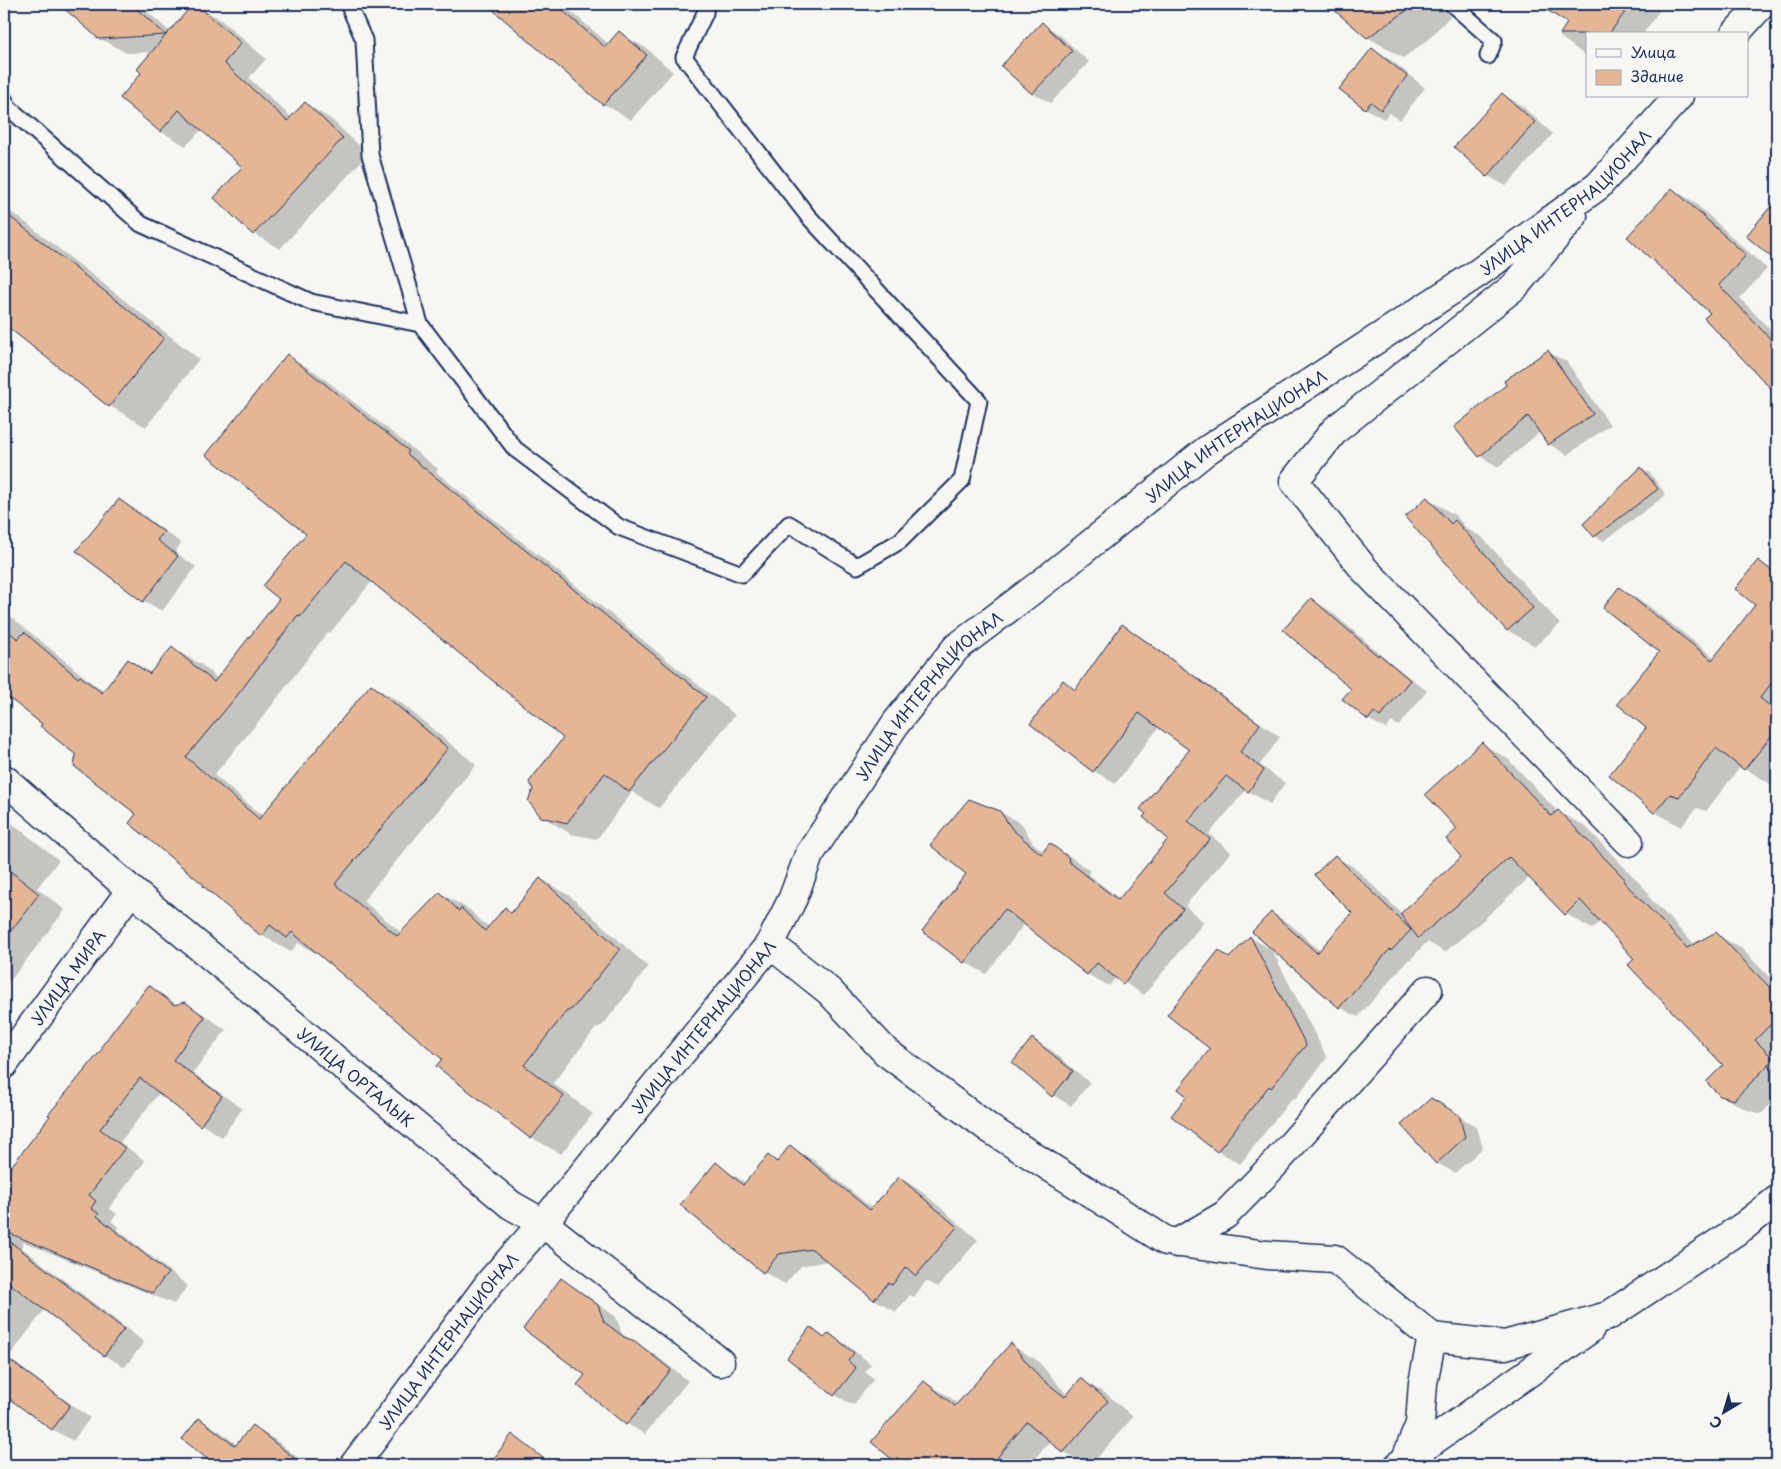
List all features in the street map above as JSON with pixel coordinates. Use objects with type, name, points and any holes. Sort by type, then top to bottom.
[{"type":"street","points":[[1737,32],[1762,4]]},
{"type":"street","name":"УЛИЦА ИНТЕРНАЦИОНАЛ","points":[[354,1465],[491,1281],[543,1223],[770,944],[793,898],[809,855],[896,723],[956,648],[1051,576],[1207,450],[1478,273],[1598,186],[1677,98]]},
{"type":"street","points":[[1598,186],[1515,286],[1334,430],[1294,481],[1364,569],[1629,842]]},
{"type":"street","name":"УЛИЦА ОРТАЛЫК","points":[[4,779],[131,890],[511,1205],[543,1223],[720,1362]]},
{"type":"street","name":"УЛИЦА МИРА","points":[[4,1064],[131,890]]},
{"type":"street","points":[[770,944],[830,991],[886,1052],[990,1128],[1166,1241],[1267,1255],[1336,1259],[1432,1337],[1506,1346],[1608,1316]]},
{"type":"street","points":[[1177,1243],[1225,1215],[1271,1168],[1428,990]]},
{"type":"street","points":[[1402,1463],[1608,1316],[1744,1226],[1777,1200]]},
{"type":"street","points":[[1402,1463],[1420,1424],[1423,1383],[1432,1337]]},
{"type":"lane","points":[[348,4],[364,40],[370,155],[420,324],[515,450],[619,527],[742,574],[790,524],[857,566],[900,541],[962,480],[980,400],[808,216],[684,57],[705,13],[706,4]]},
{"type":"lane","points":[[1452,4],[1494,41],[1488,56]]},
{"type":"lane","points":[[4,100],[9,108],[141,224],[311,302],[420,324]]},
{"type":"building","points":[[59,4],[131,4],[166,35],[99,39]]},
{"type":"building","points":[[193,4],[196,4],[241,43],[224,63],[287,121],[305,102],[343,138],[253,235],[214,198],[242,167],[179,110],[160,132],[120,98],[141,73],[137,69]]},
{"type":"building","points":[[486,4],[555,4],[605,47],[619,31],[647,55],[603,105]]},
{"type":"building","points":[[1327,4],[1416,4],[1367,38]]},
{"type":"building","points":[[1538,4],[1631,4],[1610,32],[1560,34],[1567,23]]},
{"type":"building","points":[[1042,22],[1072,51],[1032,94],[1001,66]]},
{"type":"building","points":[[1372,48],[1407,76],[1381,110],[1371,102],[1365,109],[1339,89]]},
{"type":"building","points":[[1502,93],[1535,122],[1487,177],[1454,147]]},
{"type":"building","points":[[1672,188],[1746,255],[1719,285],[1777,346],[1777,395],[1704,318],[1710,313],[1627,237]]},
{"type":"building","points":[[1777,199],[1777,262],[1746,236]]},
{"type":"building","points":[[4,212],[164,338],[109,407],[4,324]]},
{"type":"building","points":[[1548,350],[1593,414],[1548,445],[1528,416],[1479,457],[1454,427],[1506,385],[1504,381]]},
{"type":"building","points":[[287,354],[409,451],[407,454],[706,697],[629,792],[605,773],[567,823],[541,817],[528,801],[533,789],[529,782],[563,738],[346,561],[300,617],[298,615],[236,697],[186,757],[259,819],[371,684],[448,748],[335,884],[397,936],[440,892],[459,911],[461,908],[485,931],[505,907],[511,913],[540,878],[620,949],[524,1065],[564,1096],[531,1139],[436,1066],[442,1059],[292,932],[287,938],[270,925],[261,936],[204,885],[129,823],[136,814],[74,766],[76,755],[40,726],[42,724],[4,694],[4,628],[18,639],[24,632],[78,678],[80,676],[102,693],[128,659],[149,674],[172,647],[214,682],[279,599],[263,586],[306,534],[206,455]]},
{"type":"building","points":[[1641,467],[1658,489],[1594,537],[1583,524]]},
{"type":"building","points":[[1427,497],[1451,524],[1455,520],[1533,608],[1507,631],[1405,517]]},
{"type":"building","points":[[119,499],[164,532],[157,540],[178,556],[143,602],[76,551]]},
{"type":"building","points":[[1758,560],[1777,575],[1777,676],[1760,698],[1777,712],[1777,729],[1744,770],[1716,748],[1679,797],[1670,794],[1654,813],[1609,775],[1646,728],[1617,704],[1659,652],[1603,608],[1619,587],[1712,660],[1755,605],[1735,589]]},
{"type":"building","points":[[1311,598],[1378,656],[1379,654],[1410,680],[1380,717],[1374,712],[1368,720],[1342,699],[1351,689],[1283,630]]},
{"type":"building","points":[[1122,624],[1260,724],[1240,752],[1264,770],[1248,792],[1226,776],[1188,821],[1210,839],[1165,893],[1183,909],[1123,984],[1097,963],[1087,975],[1005,909],[964,963],[922,931],[966,874],[930,845],[969,799],[1000,811],[1012,829],[1041,854],[1050,843],[1069,858],[1068,861],[1118,900],[1168,839],[1143,817],[1146,814],[1140,809],[1189,750],[1139,713],[1093,772],[1030,724],[1063,680],[1075,690]]},
{"type":"building","points":[[1482,742],[1551,816],[1558,810],[1625,879],[1623,881],[1687,948],[1716,932],[1777,995],[1777,1018],[1755,1040],[1774,1059],[1734,1100],[1720,1096],[1706,1082],[1723,1065],[1628,965],[1634,959],[1618,941],[1580,900],[1565,915],[1509,857],[1418,938],[1400,914],[1461,857],[1446,839],[1457,829],[1425,794]]},
{"type":"building","points":[[1335,855],[1411,930],[1391,951],[1390,949],[1339,1008],[1252,932],[1271,912],[1317,953],[1352,913],[1314,875]]},
{"type":"building","points":[[4,866],[39,894],[4,940]]},
{"type":"building","points":[[1250,936],[1306,1045],[1271,1088],[1269,1086],[1217,1152],[1171,1116],[1187,1096],[1178,1089],[1210,1049],[1167,1015],[1219,950],[1229,958]]},
{"type":"building","points":[[149,985],[174,1005],[185,1002],[205,1017],[173,1060],[222,1096],[200,1126],[140,1078],[100,1129],[125,1148],[89,1195],[96,1201],[91,1208],[99,1214],[97,1216],[168,1273],[152,1293],[4,1231],[4,1176],[50,1116],[48,1115],[103,1048],[101,1047]]},
{"type":"building","points":[[1032,1038],[1073,1071],[1052,1097],[1012,1063]]},
{"type":"building","points":[[1431,1098],[1459,1115],[1465,1137],[1436,1164],[1401,1125]]},
{"type":"building","points":[[790,1145],[870,1210],[899,1177],[957,1227],[916,1276],[906,1267],[892,1285],[888,1283],[874,1300],[812,1249],[779,1254],[763,1273],[680,1205],[716,1162],[743,1185],[768,1155],[777,1162]]},
{"type":"building","points":[[4,1237],[124,1329],[104,1356],[4,1279]]},
{"type":"building","points":[[561,1278],[598,1305],[604,1322],[624,1337],[635,1341],[671,1370],[626,1425],[577,1385],[585,1375],[523,1329]]},
{"type":"building","points":[[810,1327],[824,1338],[829,1333],[854,1353],[848,1361],[856,1368],[834,1396],[787,1358]]},
{"type":"building","points":[[1011,1343],[1038,1376],[1065,1397],[1081,1378],[1108,1401],[1063,1453],[1027,1422],[991,1465],[899,1465],[871,1442],[924,1381],[955,1406]]},
{"type":"building","points":[[4,1356],[70,1405],[52,1430],[4,1395]]},
{"type":"building","points":[[199,1418],[235,1446],[252,1425],[303,1465],[215,1465],[182,1439]]},
{"type":"building","points":[[512,1434],[552,1465],[489,1465]]}]
